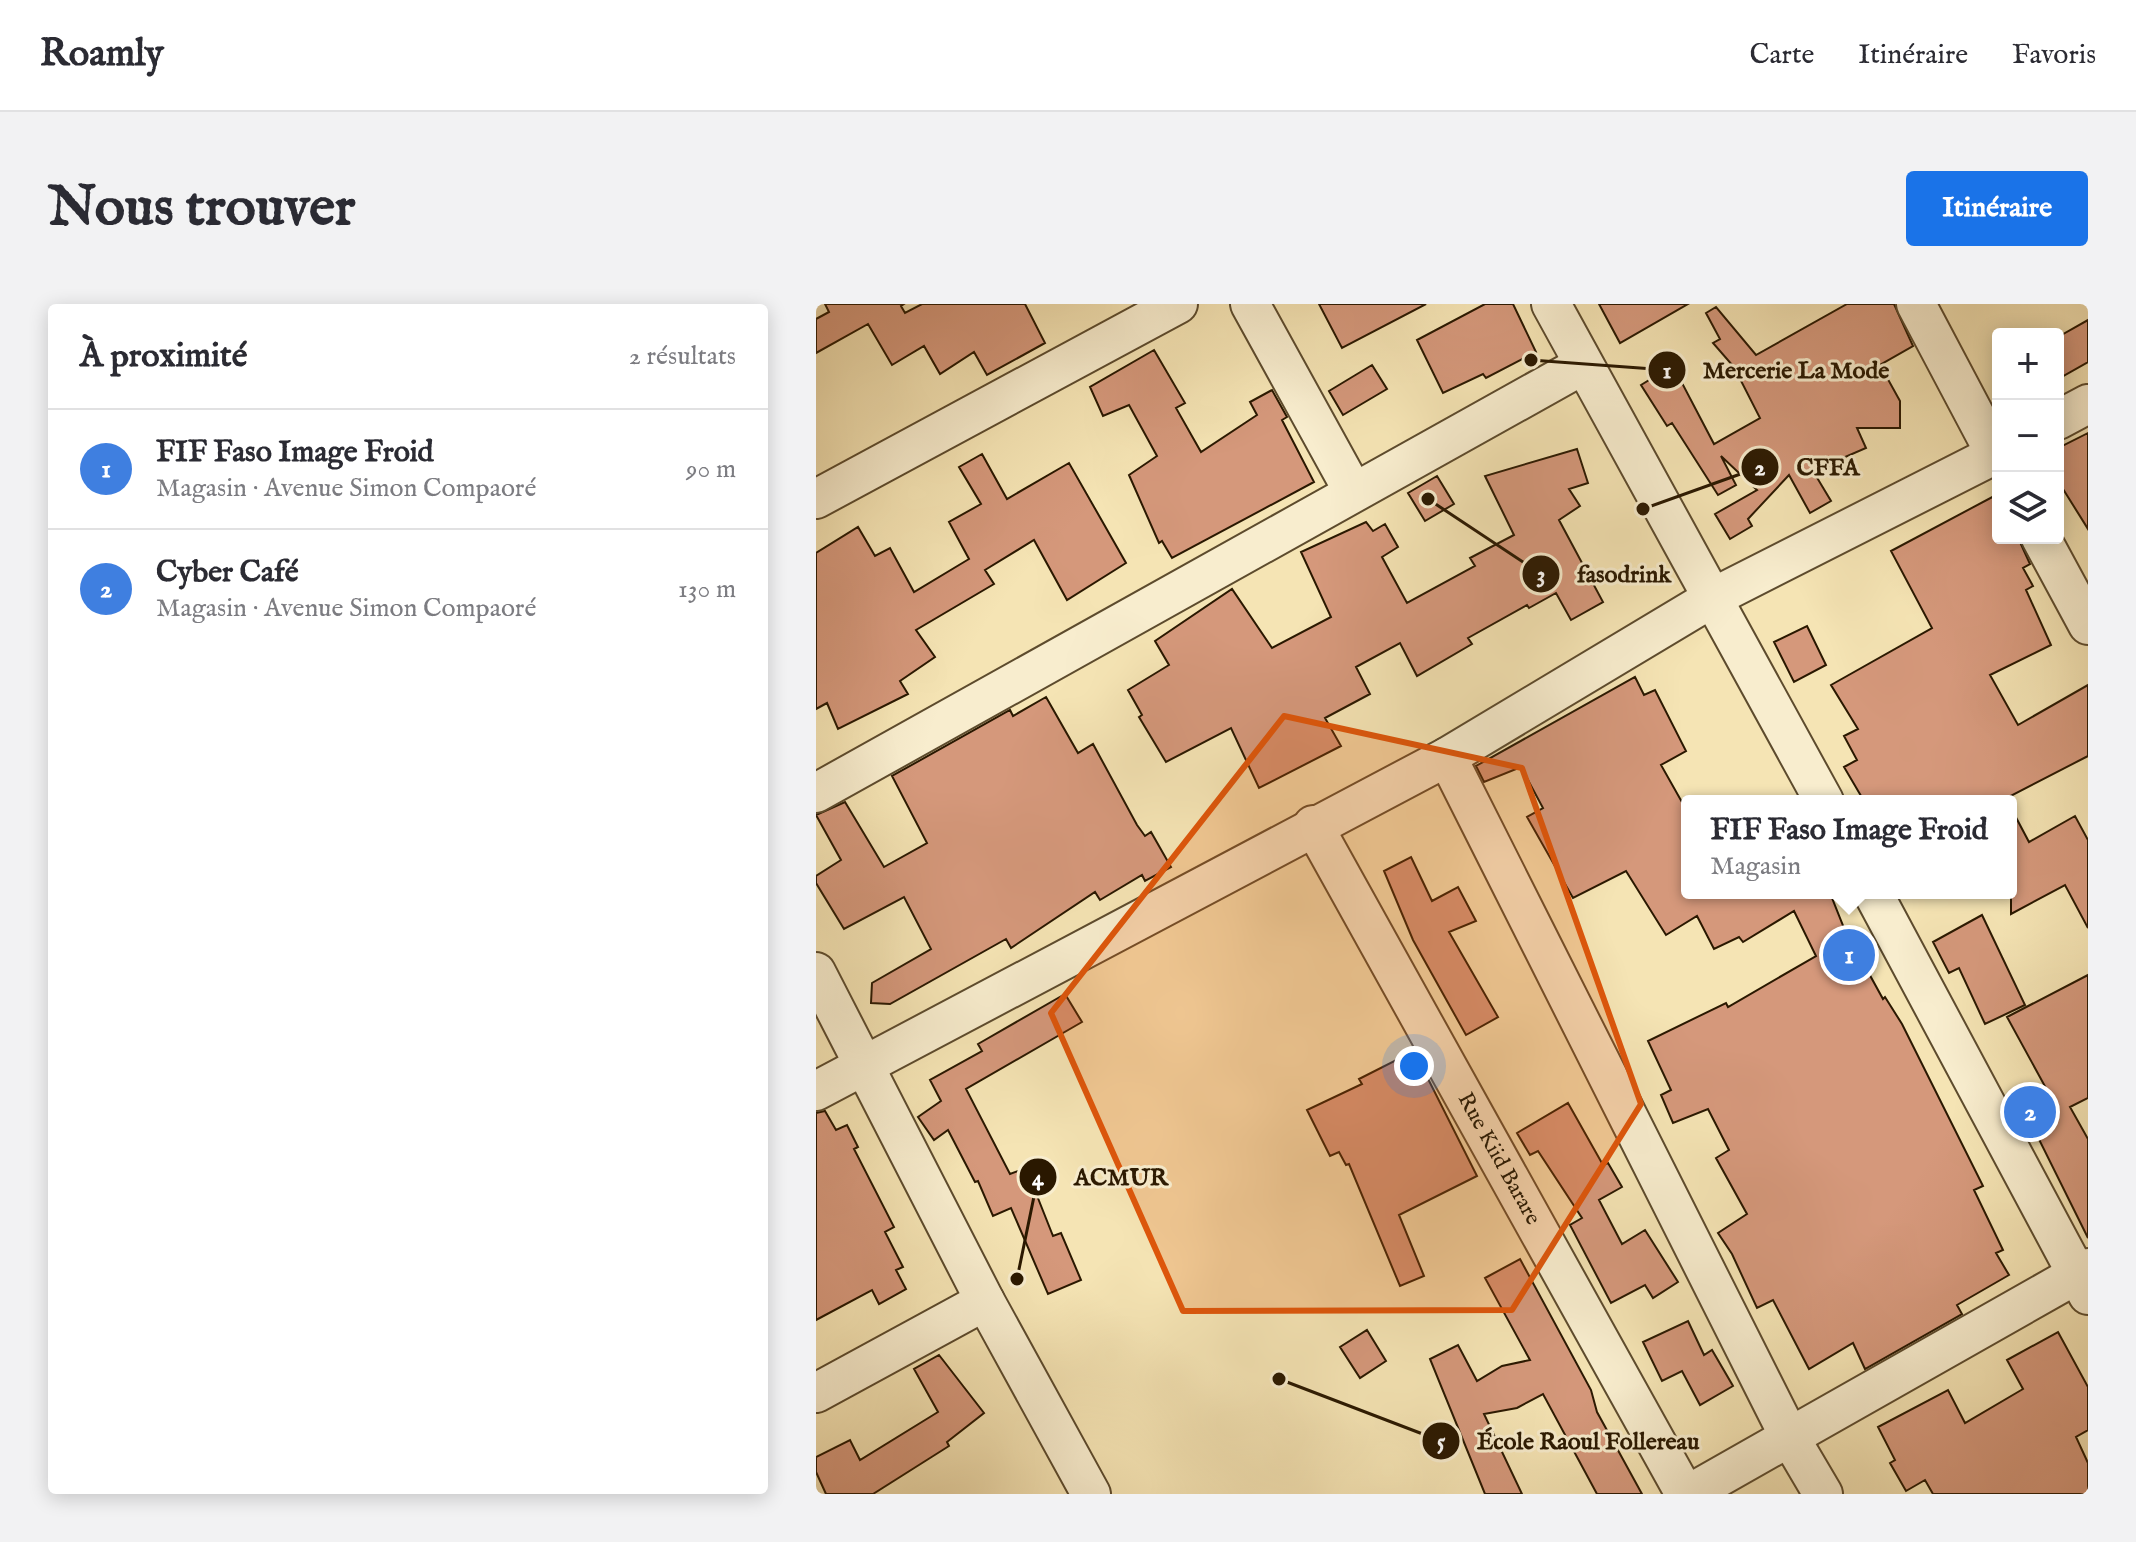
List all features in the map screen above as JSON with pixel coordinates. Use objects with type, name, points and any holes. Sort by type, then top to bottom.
[{"type":"street","points":[[816,499],[1178,304]]},
{"type":"street","points":[[1250,304],[1353,491]]},
{"type":"street","points":[[1551,304],[1821,795]]},
{"type":"street","points":[[1916,304],[1992,446]]},
{"type":"street","points":[[816,793],[1583,365]]},
{"type":"street","points":[[2064,417],[2088,404]]},
{"type":"street","points":[[816,1091],[1313,825],[1447,757],[1714,597],[1992,458]]},
{"type":"street","points":[[2044,544],[2088,625]]},
{"type":"street","points":[[1447,757],[1790,1438],[1823,1494]]},
{"type":"street","name":"Rue Kiid Barare","points":[[1313,825],[1687,1494],[2084,1279]]},
{"type":"street","points":[[1876,899],[2084,1279]]},
{"type":"street","points":[[816,972],[985,1301],[1091,1494]]},
{"type":"street","points":[[816,1393],[985,1301]]},
{"type":"highlighted area","points":[[1284,716],[1522,768],[1641,1104],[1512,1310],[1183,1311],[1051,1013]]},
{"type":"building","points":[[825,304],[904,304],[901,306],[905,313],[922,304],[1025,304],[1045,343],[987,375],[974,352],[940,374],[924,346],[892,365],[868,324],[816,353],[816,319],[829,312]]},
{"type":"building","points":[[1319,304],[1426,304],[1342,348]]},
{"type":"building","points":[[1485,304],[1513,304],[1536,352],[1486,378],[1483,374],[1443,393],[1417,340]]},
{"type":"building","points":[[1599,304],[1688,304],[1620,343]]},
{"type":"building","points":[[1847,304],[1894,304],[1913,346],[1880,365],[1900,401],[1900,428],[1857,428],[1866,448],[1829,464],[1832,468],[1816,476],[1831,501],[1810,513],[1789,475],[1748,519],[1752,526],[1730,539],[1715,514],[1757,490],[1721,456],[1736,485],[1718,495],[1672,423],[1667,426],[1641,385],[1664,371],[1672,386],[1681,381],[1714,444],[1760,418],[1734,367],[1713,343],[1720,339],[1706,313],[1716,307],[1756,355]]},
{"type":"building","points":[[2088,320],[2088,362],[2064,376],[2064,334]]},
{"type":"building","points":[[1154,350],[1185,403],[1176,408],[1201,452],[1257,415],[1250,402],[1272,390],[1287,417],[1282,420],[1314,482],[1172,558],[1162,541],[1159,543],[1129,475],[1157,456],[1129,405],[1103,416],[1090,387]]},
{"type":"building","points":[[1372,365],[1387,389],[1343,415],[1329,391]]},
{"type":"building","points":[[2088,433],[2088,529],[2064,491],[2064,445]]},
{"type":"building","points":[[1577,449],[1588,483],[1569,489],[1580,506],[1559,520],[1603,602],[1571,620],[1556,593],[1529,608],[1527,605],[1468,638],[1472,644],[1417,676],[1400,643],[1356,667],[1370,694],[1325,718],[1341,746],[1259,788],[1231,728],[1166,762],[1139,717],[1142,715],[1128,690],[1169,665],[1155,641],[1232,589],[1272,648],[1331,617],[1301,552],[1366,522],[1373,531],[1385,524],[1398,547],[1382,557],[1407,603],[1475,566],[1470,558],[1514,535],[1485,476]]},
{"type":"building","points":[[982,454],[1007,499],[1069,463],[1126,563],[1067,600],[1034,540],[985,570],[994,584],[916,630],[935,657],[900,681],[908,694],[838,729],[827,703],[816,709],[816,553],[858,527],[875,556],[890,548],[914,592],[969,559],[949,522],[981,504],[959,467]]},
{"type":"building","points":[[1437,476],[1454,504],[1425,521],[1408,493]]},
{"type":"building","points":[[1992,497],[1992,544],[2021,544],[2030,564],[2023,568],[2033,586],[2026,590],[2051,645],[1990,675],[2018,725],[2088,685],[2088,756],[2013,795],[1860,795],[1844,767],[1857,760],[1844,736],[1858,729],[1831,685],[1932,628],[1891,551]]},
{"type":"building","points":[[1807,626],[1826,665],[1794,682],[1774,642]]},
{"type":"building","points":[[1635,677],[1644,695],[1655,690],[1686,751],[1661,765],[1681,800],[1681,899],[1832,899],[1844,928],[1883,999],[1885,997],[1902,1024],[1983,1186],[1974,1190],[2003,1250],[1996,1253],[2009,1275],[1957,1305],[1962,1314],[1865,1369],[1853,1343],[1809,1369],[1773,1300],[1757,1308],[1732,1254],[1718,1233],[1747,1214],[1716,1158],[1729,1150],[1708,1109],[1673,1123],[1661,1095],[1671,1090],[1648,1041],[1726,1003],[1728,1007],[1816,956],[1794,911],[1743,942],[1739,937],[1714,949],[1697,916],[1666,935],[1626,871],[1573,898],[1527,817],[1543,808],[1521,767],[1484,782],[1476,766]]},
{"type":"building","points":[[1046,697],[1078,753],[1093,744],[1137,825],[1145,836],[1151,832],[1171,867],[1145,881],[1142,875],[1100,900],[1095,892],[1011,948],[1006,939],[890,1004],[871,1003],[872,983],[931,949],[904,897],[844,929],[816,883],[816,876],[841,860],[816,815],[845,802],[884,867],[927,843],[892,776],[1010,710],[1013,716]]},
{"type":"building","points":[[2075,816],[2088,840],[2088,928],[2065,885],[2011,914],[2011,899],[2017,899],[2017,819],[2029,842]]},
{"type":"building","points":[[1411,857],[1432,901],[1458,887],[1476,921],[1449,932],[1498,1017],[1466,1035],[1413,940],[1384,871]]},
{"type":"building","points":[[1982,915],[2025,1005],[1985,1024],[1959,968],[1949,973],[1933,942]]},
{"type":"building","points":[[2088,975],[2088,1098],[2070,1107],[2088,1139],[2088,1238],[2021,1103],[2047,1090],[2007,1017]]},
{"type":"building","points":[[1065,994],[1082,1022],[966,1089],[1010,1174],[1026,1168],[1053,1236],[1061,1233],[1081,1280],[1048,1294],[1011,1208],[993,1216],[978,1181],[975,1182],[948,1130],[934,1140],[918,1117],[941,1101],[930,1080],[982,1051],[978,1044]]},
{"type":"building","points":[[1414,1051],[1477,1176],[1399,1215],[1424,1276],[1400,1286],[1349,1164],[1346,1165],[1339,1152],[1330,1156],[1307,1110],[1362,1084],[1359,1079]]},
{"type":"building","points":[[1568,1103],[1603,1165],[1608,1163],[1622,1187],[1599,1200],[1622,1244],[1645,1230],[1678,1282],[1653,1298],[1645,1285],[1611,1303],[1570,1225],[1582,1218],[1538,1151],[1530,1155],[1517,1133]]},
{"type":"building","points":[[825,1111],[836,1130],[847,1125],[858,1147],[854,1149],[894,1227],[885,1232],[903,1267],[896,1270],[906,1289],[879,1304],[872,1290],[816,1320],[816,1113]]},
{"type":"building","points":[[1520,1259],[1591,1390],[1597,1412],[1642,1494],[1597,1494],[1543,1394],[1517,1408],[1484,1414],[1522,1494],[1485,1494],[1430,1359],[1458,1345],[1477,1381],[1502,1366],[1530,1360],[1485,1278]]},
{"type":"building","points":[[1688,1321],[1704,1355],[1712,1350],[1733,1386],[1700,1405],[1682,1371],[1662,1381],[1643,1342]]},
{"type":"building","points":[[1367,1330],[1386,1361],[1360,1378],[1340,1347]]},
{"type":"building","points":[[2058,1332],[2088,1387],[2088,1430],[2076,1437],[2088,1463],[2088,1494],[1933,1494],[1925,1480],[1906,1491],[1890,1463],[1895,1460],[1878,1427],[1948,1390],[1965,1423],[2023,1389],[2007,1360]]},
{"type":"building","points":[[939,1355],[984,1413],[947,1442],[949,1446],[873,1494],[826,1494],[816,1472],[816,1457],[850,1440],[860,1460],[938,1412],[914,1369]]},
{"type":"place","name":"Mercerie La Mode","points":[[1531,360]]},
{"type":"place","name":"fasodrink","points":[[1428,499]]},
{"type":"place","name":"CFFA","points":[[1643,509]]},
{"type":"place","name":"FIF Faso Image Froid","points":[[1849,955]]},
{"type":"place","name":"Cyber Café","points":[[2030,1112]]},
{"type":"place","name":"ACMUR","points":[[1017,1279]]},
{"type":"place","name":"École Raoul Follereau","points":[[1279,1379]]}]
